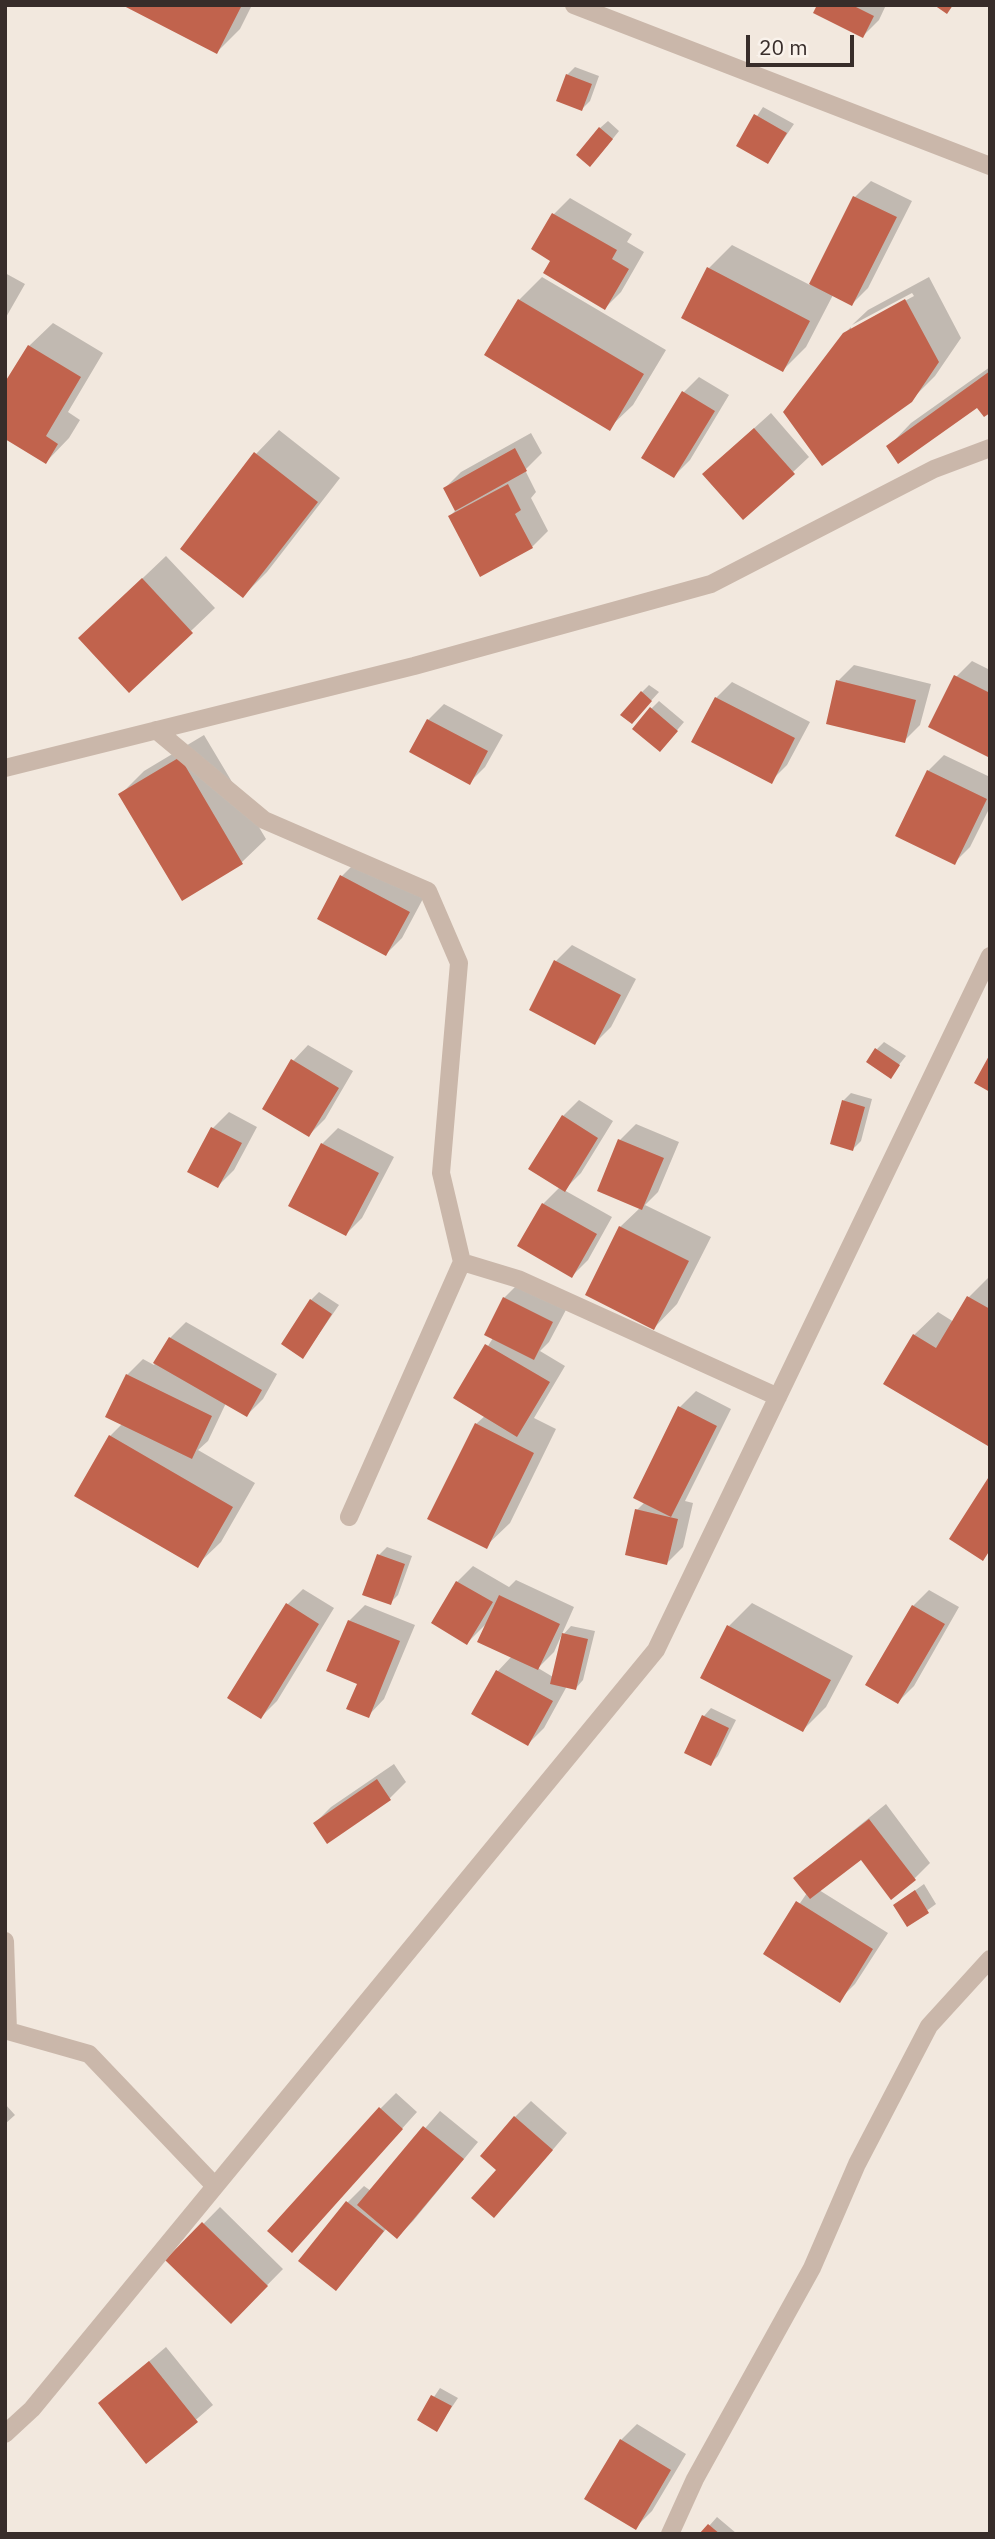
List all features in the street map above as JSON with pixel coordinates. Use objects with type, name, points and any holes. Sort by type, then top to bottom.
[{"type":"street","points":[[574,5],[990,166]]},
{"type":"street","points":[[5,768],[414,666],[711,584],[934,469],[990,448]]},
{"type":"street","points":[[156,730],[264,820],[428,891],[459,963],[441,1173],[461,1262],[349,1517]]},
{"type":"street","points":[[5,2434],[32,2409],[656,1650],[990,956]]},
{"type":"street","points":[[461,1262],[518,1279],[778,1397]]},
{"type":"street","points":[[5,1941],[8,2031],[89,2054],[215,2186]]},
{"type":"street","points":[[670,2534],[695,2480],[812,2268],[857,2164],[929,2026],[990,1959]]},
{"type":"building","points":[[122,5],[242,5],[217,54]]},
{"type":"building","points":[[817,5],[852,5],[874,16],[863,38],[813,13]]},
{"type":"building","points":[[934,5],[953,5],[947,14]]},
{"type":"building","points":[[566,74],[592,84],[582,111],[556,101]]},
{"type":"building","points":[[754,114],[787,133],[768,164],[736,146]]},
{"type":"building","points":[[599,127],[613,139],[590,167],[576,155]]},
{"type":"building","points":[[853,196],[897,217],[852,306],[809,284]]},
{"type":"building","points":[[552,213],[617,250],[612,259],[629,269],[605,310],[543,273],[550,261],[531,249]]},
{"type":"building","points":[[707,267],[810,321],[783,372],[681,318]]},
{"type":"building","points":[[518,299],[644,374],[610,431],[484,355]]},
{"type":"building","points":[[905,299],[939,362],[912,402],[822,466],[783,412],[843,333]]},
{"type":"building","points":[[28,345],[81,377],[46,436],[58,444],[46,464],[5,439],[5,382]]},
{"type":"building","points":[[990,371],[990,413],[984,417],[977,408],[898,464],[886,446]]},
{"type":"building","points":[[682,391],[715,411],[674,478],[641,458]]},
{"type":"building","points":[[754,428],[795,474],[743,520],[702,474]]},
{"type":"building","points":[[515,448],[527,471],[455,511],[443,488]]},
{"type":"building","points":[[254,452],[318,502],[243,598],[180,549]]},
{"type":"building","points":[[508,484],[521,510],[515,514],[533,548],[480,577],[448,516]]},
{"type":"building","points":[[142,578],[193,633],[129,693],[78,638]]},
{"type":"building","points":[[954,675],[990,693],[990,758],[928,727]]},
{"type":"building","points":[[836,680],[916,700],[905,743],[826,724]]},
{"type":"building","points":[[641,691],[652,701],[632,724],[620,715]]},
{"type":"building","points":[[715,697],[795,738],[772,784],[691,742]]},
{"type":"building","points":[[650,707],[678,731],[660,752],[632,729]]},
{"type":"building","points":[[427,719],[488,751],[470,785],[409,752]]},
{"type":"building","points":[[180,757],[243,864],[182,901],[118,794]]},
{"type":"building","points":[[927,770],[987,799],[955,865],[895,836]]},
{"type":"building","points":[[340,875],[410,912],[386,956],[317,919]]},
{"type":"building","points":[[554,960],[621,995],[595,1045],[529,1010]]},
{"type":"building","points":[[875,1048],[900,1065],[891,1079],[866,1062]]},
{"type":"building","points":[[990,1054],[990,1092],[974,1083]]},
{"type":"building","points":[[291,1059],[339,1088],[309,1137],[262,1109]]},
{"type":"building","points":[[842,1100],[865,1107],[853,1151],[830,1144]]},
{"type":"building","points":[[562,1115],[598,1138],[565,1192],[528,1169]]},
{"type":"building","points":[[211,1127],[242,1143],[218,1188],[187,1172]]},
{"type":"building","points":[[618,1139],[664,1158],[642,1210],[597,1191]]},
{"type":"building","points":[[321,1143],[379,1173],[346,1236],[288,1206]]},
{"type":"building","points":[[542,1203],[597,1234],[572,1278],[517,1246]]},
{"type":"building","points":[[619,1226],[689,1261],[654,1330],[585,1295]]},
{"type":"building","points":[[967,1296],[990,1309],[988,1446],[883,1384],[913,1334],[936,1348]]},
{"type":"building","points":[[503,1297],[553,1322],[534,1360],[484,1335]]},
{"type":"building","points":[[310,1299],[332,1314],[303,1359],[281,1344]]},
{"type":"building","points":[[169,1337],[262,1390],[247,1417],[153,1363]]},
{"type":"building","points":[[485,1344],[550,1382],[517,1437],[453,1398]]},
{"type":"building","points":[[126,1374],[212,1416],[192,1459],[105,1417]]},
{"type":"building","points":[[678,1406],[717,1426],[671,1517],[633,1498]]},
{"type":"building","points":[[475,1423],[534,1453],[487,1549],[427,1519]]},
{"type":"building","points":[[109,1435],[233,1507],[198,1568],[74,1496]]},
{"type":"building","points":[[990,1475],[990,1550],[983,1561],[949,1539]]},
{"type":"building","points":[[635,1509],[678,1519],[667,1565],[625,1555]]},
{"type":"building","points":[[377,1554],[405,1564],[391,1605],[362,1595]]},
{"type":"building","points":[[456,1581],[493,1602],[467,1645],[431,1623]]},
{"type":"building","points":[[499,1595],[560,1624],[538,1670],[477,1642]]},
{"type":"building","points":[[286,1603],[319,1624],[261,1719],[227,1698]]},
{"type":"building","points":[[912,1605],[945,1624],[898,1704],[865,1685]]},
{"type":"building","points":[[348,1620],[400,1641],[369,1718],[346,1709],[357,1684],[326,1671]]},
{"type":"building","points":[[727,1625],[831,1680],[803,1732],[700,1678]]},
{"type":"building","points":[[562,1633],[588,1639],[576,1690],[550,1684]]},
{"type":"building","points":[[496,1670],[553,1701],[528,1746],[471,1714]]},
{"type":"building","points":[[702,1715],[729,1728],[711,1766],[684,1753]]},
{"type":"building","points":[[377,1779],[391,1800],[327,1844],[313,1823]]},
{"type":"building","points":[[869,1819],[916,1880],[891,1900],[861,1860],[810,1899],[793,1878]]},
{"type":"building","points":[[915,1890],[929,1913],[907,1927],[893,1905]]},
{"type":"building","points":[[796,1901],[873,1949],[840,2003],[763,1954]]},
{"type":"building","points":[[379,2107],[403,2129],[292,2253],[267,2231]]},
{"type":"building","points":[[514,2116],[553,2150],[494,2218],[471,2198],[496,2170],[480,2156]]},
{"type":"building","points":[[423,2126],[464,2159],[397,2239],[357,2205]]},
{"type":"building","points":[[346,2201],[384,2231],[336,2291],[298,2261]]},
{"type":"building","points":[[202,2222],[268,2286],[231,2324],[165,2260]]},
{"type":"building","points":[[149,2361],[198,2422],[146,2464],[98,2403]]},
{"type":"building","points":[[431,2395],[452,2406],[437,2432],[417,2420]]},
{"type":"building","points":[[620,2439],[671,2470],[636,2530],[584,2499]]},
{"type":"building","points":[[708,2524],[720,2534],[699,2534]]}]
